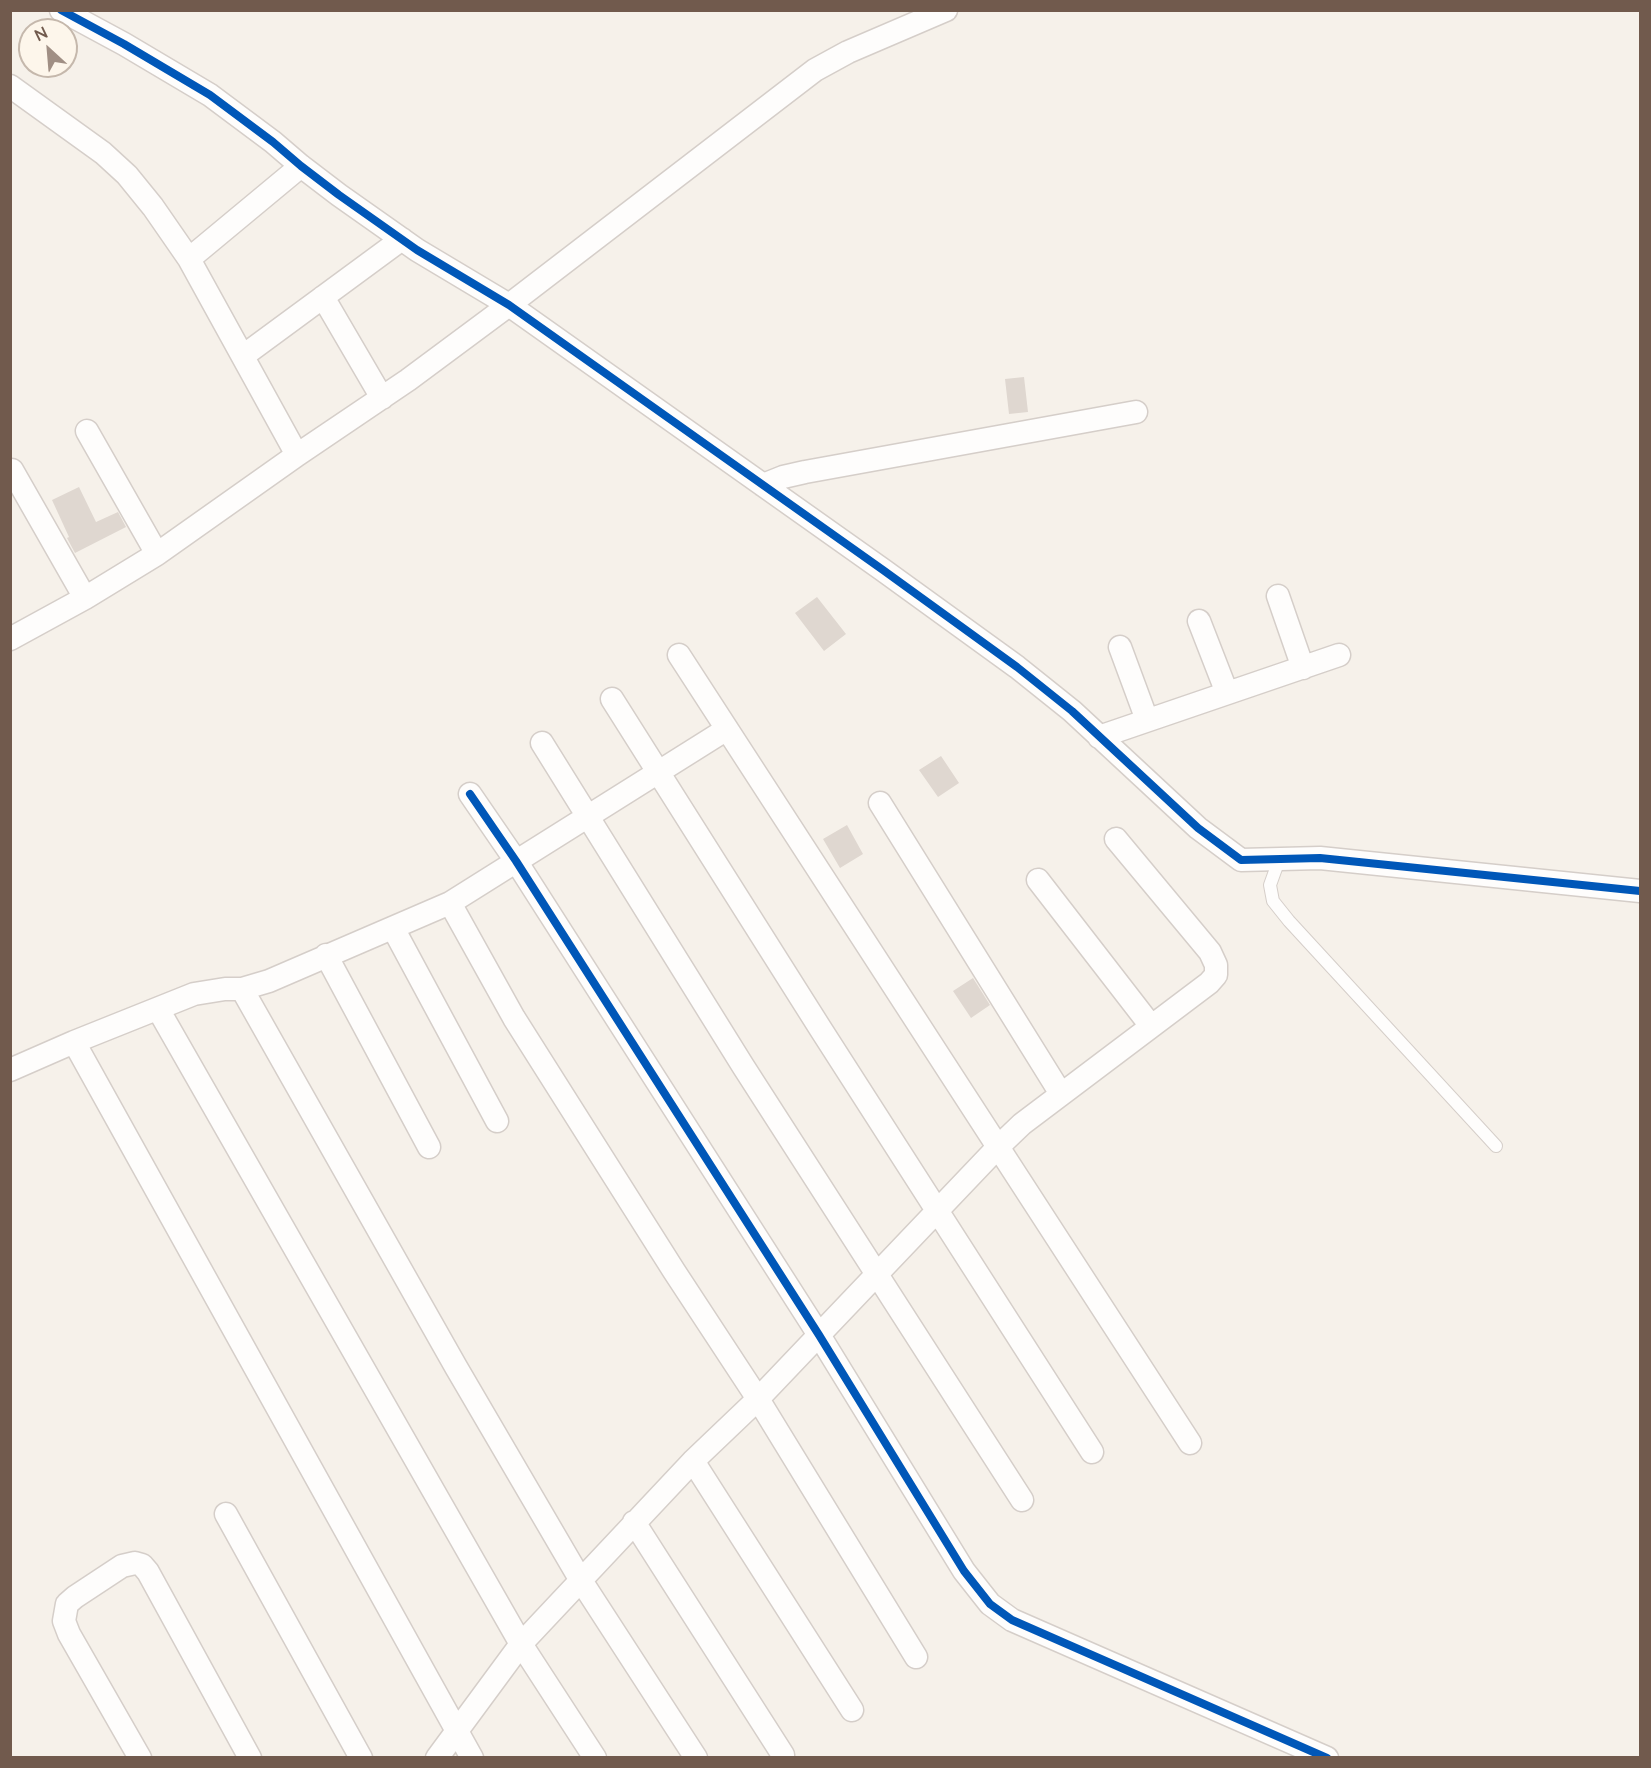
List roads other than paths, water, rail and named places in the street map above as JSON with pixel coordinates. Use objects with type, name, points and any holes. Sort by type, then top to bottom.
[{"type":"street","points":[[61,10],[210,94],[301,166],[402,239],[509,305],[1017,667],[1072,711],[1198,828],[1241,860],[1320,858],[1641,891]]},
{"type":"street","points":[[12,633],[85,598],[157,554],[382,398],[509,305],[815,70],[848,52],[946,10]]},
{"type":"street","points":[[10,86],[103,153],[127,176],[166,225],[189,258],[297,455]]},
{"type":"street","points":[[189,258],[301,166]]},
{"type":"street","points":[[243,356],[402,239]]},
{"type":"street","points":[[323,297],[382,398]]},
{"type":"street","points":[[763,485],[783,477],[806,472],[1136,412]]},
{"type":"street","points":[[87,431],[157,554]]},
{"type":"street","points":[[12,470],[85,598]]},
{"type":"street","points":[[1278,596],[1303,668]]},
{"type":"street","points":[[1199,621],[1227,693]]},
{"type":"street","points":[[1120,647],[1147,720]]},
{"type":"street","points":[[679,654],[1190,1443]]},
{"type":"street","points":[[1099,737],[1339,655]]},
{"type":"street","points":[[612,699],[1092,1452]]},
{"type":"street","points":[[10,1070],[194,994],[242,989],[269,981],[450,903],[727,729]]},
{"type":"street","points":[[542,743],[736,1056],[1022,1500]]},
{"type":"street","points":[[470,794],[516,861],[819,1335],[964,1571],[990,1604],[1012,1620],[1327,1758]]},
{"type":"street","points":[[880,803],[1060,1094]]},
{"type":"street","points":[[437,1758],[521,1644],[634,1522],[758,1399],[998,1147],[1022,1124],[1060,1094],[1209,983],[1216,975],[1216,965],[1210,952],[1116,839]]},
{"type":"street","points":[[1038,880],[1151,1026]]},
{"type":"street","points":[[450,903],[514,1018],[758,1399],[916,1657]]},
{"type":"street","points":[[393,928],[497,1121]]},
{"type":"street","points":[[326,955],[429,1147]]},
{"type":"street","points":[[242,989],[456,1367],[580,1580],[696,1758]]},
{"type":"street","points":[[158,1009],[521,1644],[594,1758]]},
{"type":"street","points":[[74,1042],[472,1758]]},
{"type":"street","points":[[693,1461],[852,1710]]},
{"type":"street","points":[[226,1515],[361,1758]]},
{"type":"street","points":[[634,1522],[783,1755]]},
{"type":"street","points":[[140,1758],[69,1634],[64,1621],[68,1604],[75,1597],[122,1566],[135,1563],[142,1565],[148,1572],[250,1758]]},
{"type":"lane","points":[[1279,860],[1270,889],[1273,901],[1496,1146]]}]
